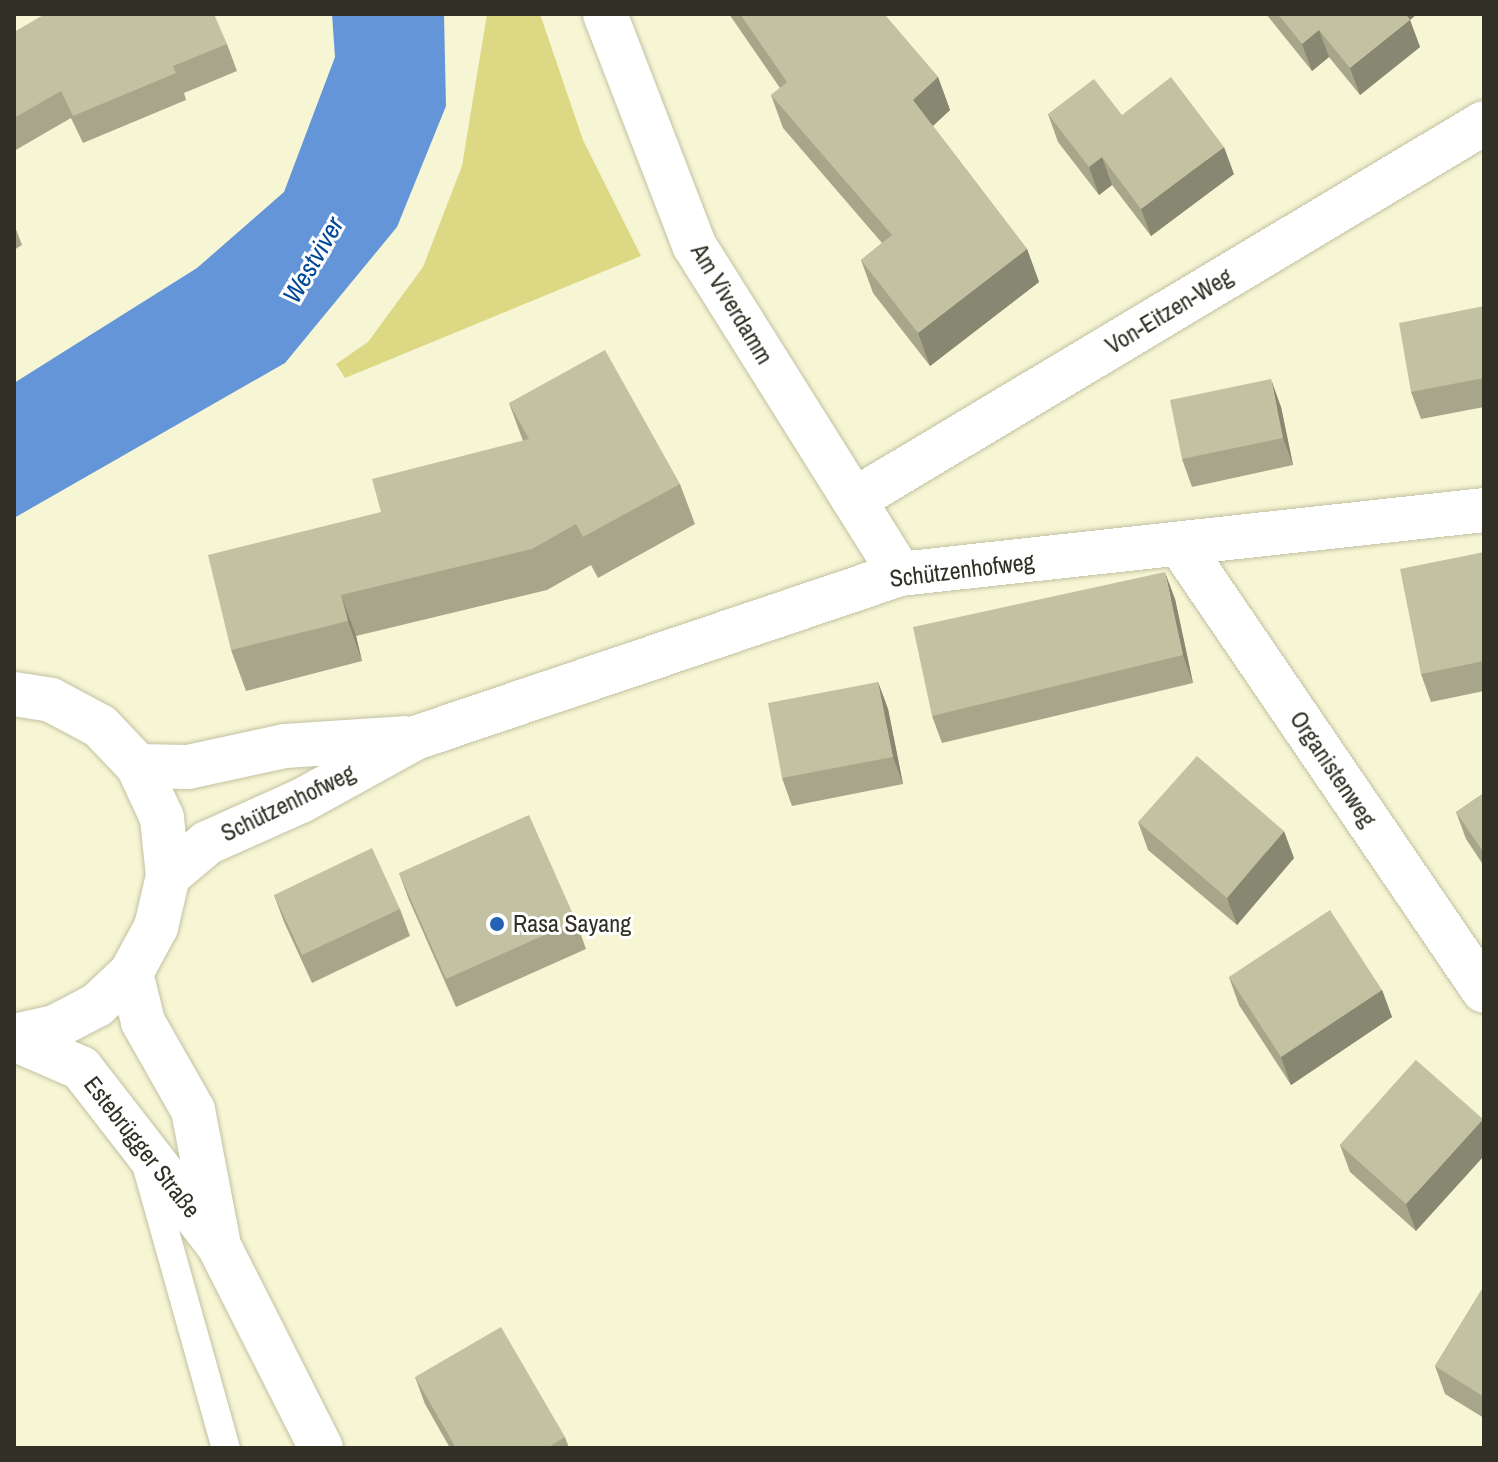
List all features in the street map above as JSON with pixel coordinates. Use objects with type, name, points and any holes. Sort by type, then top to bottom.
[{"type":"street","name":"Am Viverdamm","points":[[605,14],[694,245],[900,574]]},
{"type":"street","name":"Von-Eitzen-Weg","points":[[854,500],[1484,123]]},
{"type":"street","name":"Schützenhofweg","points":[[168,876],[207,843],[301,801],[415,738],[900,574],[1181,546],[1484,510]]},
{"type":"street","name":"Organistenweg","points":[[1181,546],[1484,991]]},
{"type":"street","points":[[14,694],[51,700],[100,726],[138,766],[162,818],[168,876],[156,927],[131,973],[97,1005],[55,1027],[14,1038]]},
{"type":"street","name":"Schützenhofweg","points":[[138,766],[188,767],[285,746],[415,738]]},
{"type":"street","name":"Estebrügger Straße","points":[[131,973],[143,1022],[193,1110],[219,1246]]},
{"type":"street","name":"Estebrügger Straße","points":[[14,1038],[81,1068],[219,1246],[321,1448]]},
{"type":"lane","points":[[140,1144],[226,1448]]},
{"type":"shaded area","points":[[487,14],[540,14],[583,140],[641,256],[345,378],[336,364],[368,342],[423,267],[462,166]]},
{"type":"water","name":"Westviver","points":[[332,14],[444,14],[446,106],[397,227],[285,363],[14,518],[14,383],[197,268],[284,192],[335,57]]},
{"type":"building","points":[[45,14],[214,14],[227,44],[173,66],[176,73],[73,116],[61,91],[14,118],[14,32]]},
{"type":"building","points":[[740,14],[884,14],[938,77],[913,100],[1027,249],[918,333],[861,260],[892,235],[771,95],[787,82]]},
{"type":"building","points":[[1278,14],[1406,14],[1410,20],[1350,68],[1319,30],[1302,44]]},
{"type":"building","points":[[1171,77],[1224,147],[1141,209],[1102,157],[1089,167],[1048,114],[1094,79],[1122,115]]},
{"type":"building","points":[[1484,306],[1484,378],[1411,392],[1399,323]]},
{"type":"building","points":[[605,350],[680,484],[583,537],[576,524],[532,549],[341,595],[348,621],[231,650],[208,555],[381,512],[372,479],[529,439],[509,403]]},
{"type":"building","points":[[1271,379],[1283,438],[1182,459],[1170,400]]},
{"type":"building","points":[[1484,552],[1484,661],[1421,674],[1400,569]]},
{"type":"building","points":[[1165,572],[1183,655],[932,716],[913,627]]},
{"type":"building","points":[[878,682],[893,757],[782,778],[768,703]]},
{"type":"building","points":[[1197,756],[1284,831],[1227,898],[1138,822]]},
{"type":"building","points":[[1484,793],[1484,853],[1456,812]]},
{"type":"building","name":"Rasa Sayang","points":[[529,815],[576,921],[446,979],[399,873]]},
{"type":"building","points":[[372,848],[400,909],[302,955],[274,895]]},
{"type":"building","points":[[1330,910],[1382,990],[1281,1057],[1229,977]]},
{"type":"building","points":[[1416,1060],[1483,1119],[1406,1204],[1340,1145]]},
{"type":"building","points":[[1484,1286],[1484,1397],[1435,1366]]},
{"type":"building","points":[[501,1327],[565,1437],[547,1448],[456,1448],[415,1377]]},
{"type":"place","name":"Rasa Sayang","points":[[497,924]]}]
